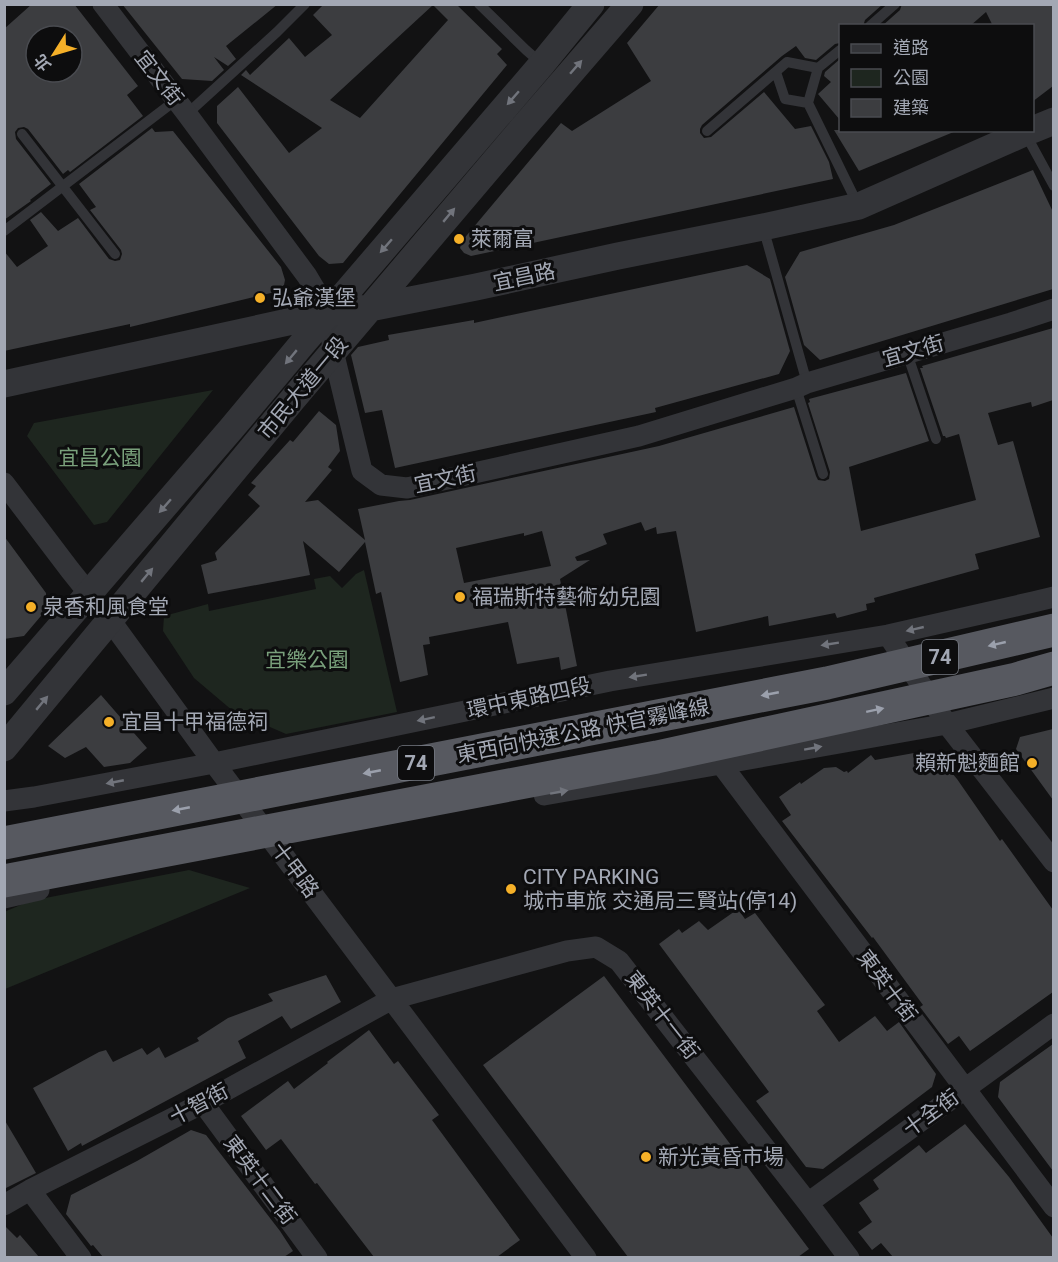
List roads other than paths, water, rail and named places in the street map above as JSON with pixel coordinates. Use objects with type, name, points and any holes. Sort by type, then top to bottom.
[{"type":"highway","name":"東西向快速公路 快官霧峰線","points":[[4,843],[827,683],[1053,630]]},
{"type":"highway","name":"東西向快速公路 快官霧峰線","points":[[4,881],[657,757],[1016,679],[1053,668]]},
{"type":"street","name":"宜文街","points":[[103,4],[307,276],[329,313],[333,351],[362,471],[381,485],[407,488],[639,435],[1053,309]]},
{"type":"street","name":"市民大道一段","points":[[4,692],[120,559],[591,4]]},
{"type":"street","name":"市民大道一段","points":[[4,748],[333,351],[630,4]]},
{"type":"street","name":"宜昌路","points":[[1034,129],[1053,121]]},
{"type":"street","name":"宜昌路","points":[[4,384],[329,313],[370,308],[859,206],[1028,132]]},
{"type":"street","name":"十甲路","points":[[4,483],[110,620],[214,763],[584,1257]]},
{"type":"street","name":"環中東路四段","points":[[4,801],[214,763],[610,681],[888,635],[1053,597]]},
{"type":"street","points":[[888,635],[947,724],[1053,862]]},
{"type":"street","points":[[4,898],[233,848],[947,724],[1053,698]]},
{"type":"street","name":"東英十街","points":[[721,764],[1053,1207]]},
{"type":"street","name":"東英十一街","points":[[392,999],[567,951],[596,947],[619,961],[849,1257]]},
{"type":"street","name":"十智街","points":[[4,1205],[203,1103],[392,999]]},
{"type":"street","name":"十全街","points":[[808,1203],[1053,1024]]},
{"type":"street","name":"東英十二街","points":[[203,1103],[317,1257]]},
{"type":"street","points":[[30,1190],[81,1257]]},
{"type":"lane","points":[[479,4],[542,64]]},
{"type":"lane","points":[[872,24],[895,4]]},
{"type":"lane","points":[[4,231],[62,188],[182,107],[299,7]]},
{"type":"lane","points":[[839,51],[818,68],[808,103],[859,206]]},
{"type":"lane","points":[[708,131],[788,62],[818,68]]},
{"type":"lane","points":[[776,72],[785,99],[808,103]]},
{"type":"lane","points":[[1030,132],[1053,186]]},
{"type":"lane","points":[[22,134],[115,254]]},
{"type":"lane","points":[[763,227],[824,474]]},
{"type":"lane","points":[[907,353],[936,439]]},
{"type":"place","name":"萊爾富","points":[[459,239]]},
{"type":"place","name":"弘爺漢堡","points":[[260,298]]},
{"type":"place","name":"福瑞斯特藝術幼兒園","points":[[460,597]]},
{"type":"place","name":"泉香和風食堂","points":[[31,607]]},
{"type":"place","name":"宜昌十甲福德祠","points":[[109,722]]},
{"type":"place","name":"賴新魁麵館","points":[[1032,763]]},
{"type":"place","name":"CITY PARKING 城市車旅 交通局三賢站(停14)","points":[[511,889]]},
{"type":"place","name":"新光黃昏市場","points":[[646,1157]]},
{"type":"park label","name":"宜昌公園","points":[[100,458]]},
{"type":"park label","name":"宜樂公園","points":[[307,660]]}]
